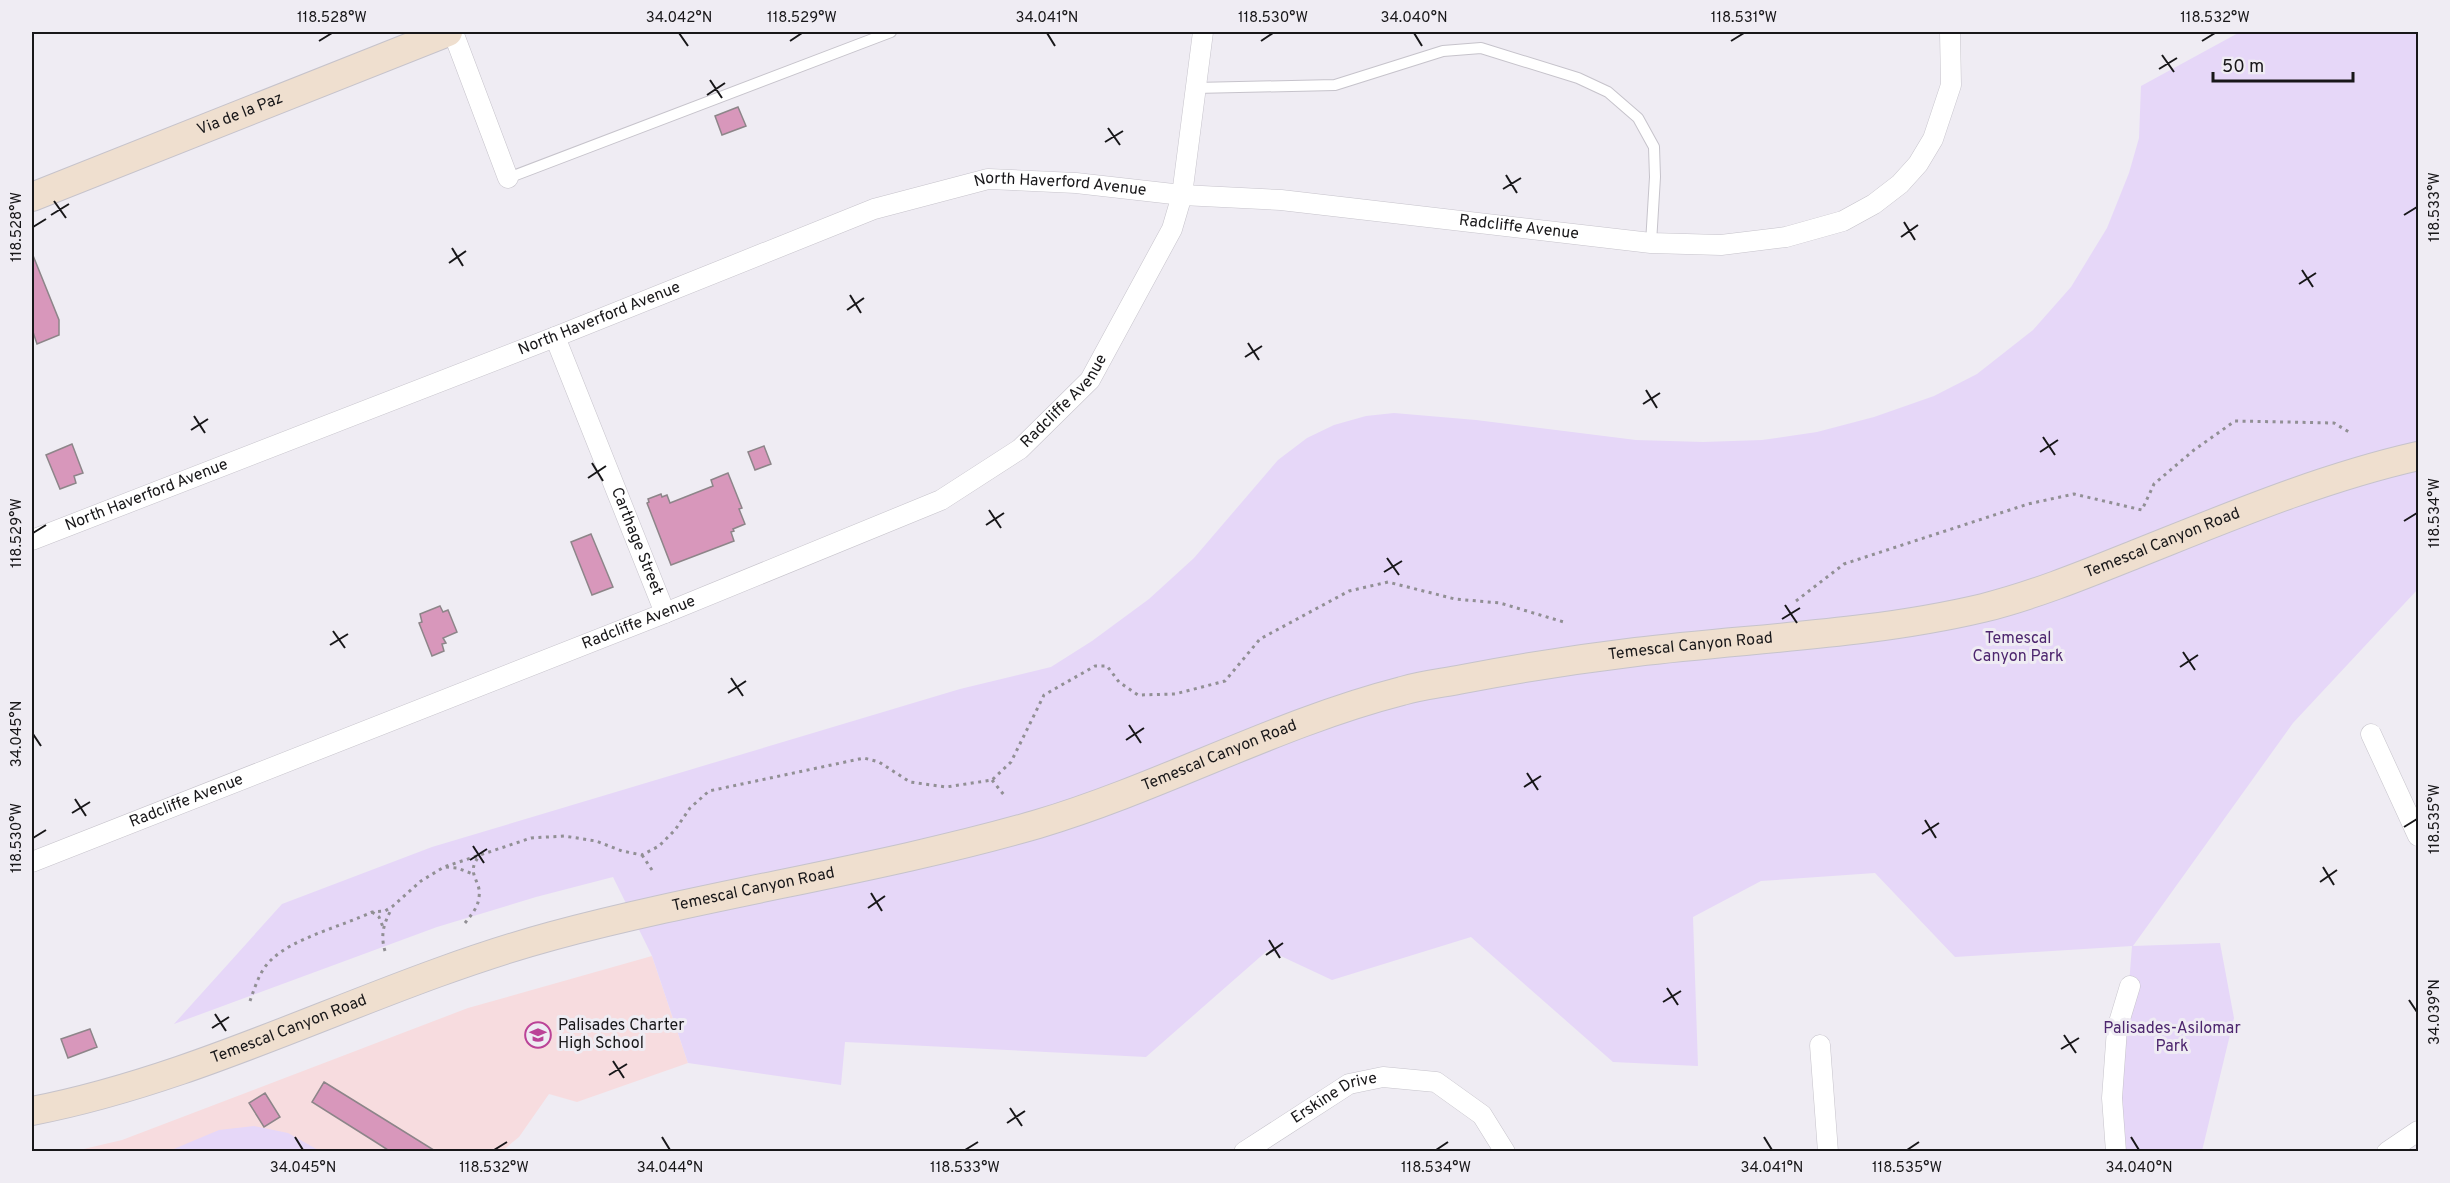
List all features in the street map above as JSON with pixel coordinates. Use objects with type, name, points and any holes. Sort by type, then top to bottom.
[{"type":"main road","name":"Via de la Paz","points":[[32,197],[445,32]]},
{"type":"main road","name":"Temescal Canyon Road","points":[[32,1111],[93,1098],[172,1073],[446,968],[533,941],[605,921],[975,841],[1044,822],[1122,796],[1308,720],[1402,690],[1512,669],[1640,652],[1803,637],[1908,622],[1987,607],[2083,575],[2285,495],[2374,466],[2418,456]]},
{"type":"street","points":[[445,32],[508,178]]},
{"type":"street","points":[[1182,195],[1203,32]]},
{"type":"street","name":"Radcliffe Avenue","points":[[32,862],[665,614],[941,500],[1020,449],[1090,380],[1172,229],[1182,195],[1281,200],[1651,243],[1720,245],[1786,237],[1843,221],[1874,204],[1900,184],[1918,164],[1933,139],[1951,85],[1950,32]]},
{"type":"street","name":"North Haverford Avenue","points":[[32,540],[555,337],[874,209],[988,180],[1076,183],[1182,195]]},
{"type":"street","name":"Carthage Street","points":[[555,337],[665,614]]},
{"type":"street","points":[[2371,734],[2418,836]]},
{"type":"street","points":[[2116,1152],[2112,1098],[2117,1029],[2130,986]]},
{"type":"street","points":[[1820,1045],[1828,1152]]},
{"type":"street","name":"Erskine Drive","points":[[1244,1152],[1349,1084],[1383,1077],[1436,1082],[1482,1115],[1505,1152]]},
{"type":"street","points":[[2387,1152],[2418,1131]]},
{"type":"lane","points":[[508,178],[891,32]]},
{"type":"lane","points":[[1195,88],[1335,85],[1443,51],[1481,48],[1578,78],[1608,93],[1638,118],[1654,147],[1655,177],[1651,243]]},
{"type":"path","points":[[1796,601],[1844,564],[2028,504],[2074,494],[2142,510],[2154,484],[2194,450],[2235,421],[2334,423],[2349,432]]},
{"type":"path","points":[[250,1001],[257,981],[269,961],[286,948],[372,912],[385,911],[421,881],[444,867],[531,838],[564,836],[596,841],[622,851],[642,855],[659,846],[675,830],[690,808],[709,791],[864,758],[879,762],[910,782],[946,787],[992,780],[1011,762],[1044,695],[1095,666],[1107,666],[1119,682],[1138,695],[1175,694],[1225,681],[1260,639],[1349,591],[1388,582],[1455,599],[1500,603],[1567,623]]},
{"type":"path","points":[[992,780],[1004,795]]},
{"type":"path","points":[[465,923],[476,908],[480,894],[473,874],[474,863],[481,854]]},
{"type":"path","points":[[642,855],[654,873]]},
{"type":"path","points":[[444,867],[457,867],[473,874]]},
{"type":"path","points":[[385,951],[381,939],[393,906]]},
{"type":"path","points":[[372,912],[379,917],[383,929]]},
{"type":"shaded area","name":"Palisades Charter High School","points":[[652,956],[688,1063],[577,1102],[549,1094],[519,1137],[502,1151],[71,1152],[122,1140],[468,1008]]},
{"type":"green space","name":"Temescal Canyon Park","points":[[2240,32],[2418,32],[2418,589],[2293,723],[2133,946],[2220,943],[2234,1018],[2202,1151],[2116,1151],[2132,946],[1955,957],[1875,873],[1761,881],[1693,917],[1698,1066],[1613,1062],[1471,937],[1332,980],[1268,950],[1146,1057],[845,1042],[841,1085],[688,1063],[652,956],[613,877],[536,897],[437,927],[174,1024],[282,904],[432,847],[960,689],[1051,667],[1092,641],[1149,599],[1194,558],[1278,460],[1307,438],[1334,425],[1366,416],[1394,413],[1476,420],[1636,440],[1703,442],[1762,440],[1817,432],[1874,417],[1934,396],[1977,374],[2033,330],[2071,287],[2107,228],[2129,173],[2139,138],[2141,86]]},
{"type":"green space","points":[[254,1126],[288,1133],[320,1151],[169,1151],[219,1130]]},
{"type":"building","points":[[738,107],[746,126],[722,135],[715,116]]},
{"type":"building","points":[[32,253],[59,320],[59,335],[37,344],[32,329]]},
{"type":"building","points":[[72,444],[83,473],[74,476],[76,483],[60,489],[46,455]]},
{"type":"building","points":[[764,446],[771,464],[755,470],[748,452]]},
{"type":"building","points":[[728,473],[742,508],[739,509],[745,524],[731,532],[734,541],[671,565],[647,503],[648,499],[661,494],[662,497],[667,495],[670,503],[713,486],[711,480]]},
{"type":"building","points":[[591,534],[613,587],[592,595],[571,542]]},
{"type":"building","points":[[440,606],[443,612],[448,610],[457,632],[443,638],[446,643],[442,644],[444,651],[432,656],[419,623],[422,622],[420,614]]},
{"type":"building","points":[[90,1029],[97,1047],[68,1058],[61,1039]]},
{"type":"building","points":[[324,1082],[437,1152],[391,1152],[312,1102]]},
{"type":"building","points":[[265,1093],[280,1117],[264,1127],[249,1103]]},
{"type":"place","name":"Palisades Charter High School","points":[[538,1035]]},
{"type":"park label","name":"Palisades-Asilomar Park","points":[[2172,1038]]}]
